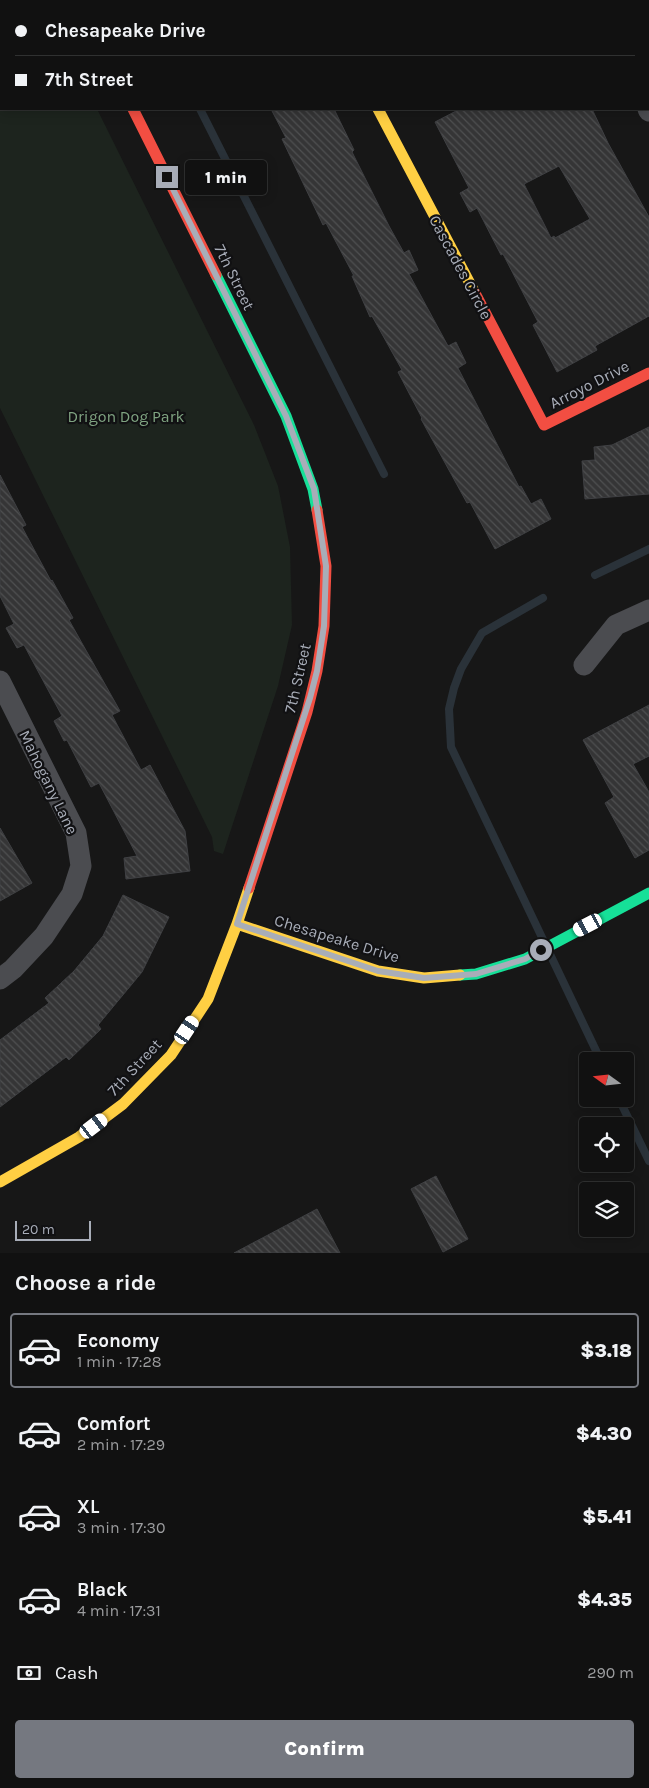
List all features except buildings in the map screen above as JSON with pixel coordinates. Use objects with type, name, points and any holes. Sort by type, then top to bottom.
[{"type":"street","name":"7th Street","points":[[0,1182],[79,1137],[123,1104],[171,1055],[208,998],[237,924],[307,712],[324,626],[326,566],[314,489],[286,416],[133,110]]},
{"type":"street","name":"Cascades Circle","points":[[379,110],[544,425]]},
{"type":"street","name":"Arroyo Drive","points":[[544,425],[649,372]]},
{"type":"street","points":[[584,665],[616,625],[649,610]]},
{"type":"street","name":"Mahogany Lane","points":[[0,681],[76,833],[81,866],[72,894],[44,936],[13,969],[0,979]]},
{"type":"street","name":"Chesapeake Drive","points":[[237,924],[378,971],[424,978],[476,974],[525,959],[649,893]]},
{"type":"green space","name":"Drigon Dog Park","points":[[0,110],[97,110],[254,425],[278,486],[290,547],[292,625],[278,686],[223,854],[214,851],[212,837],[0,408]]},
{"type":"waterway","points":[[201,110],[384,474]]},
{"type":"waterway","points":[[595,575],[649,549]]},
{"type":"waterway","points":[[543,598],[482,633],[461,669],[454,688],[449,709],[451,747],[597,1052]]},
{"type":"waterway","points":[[623,1108],[649,1161]]},
{"type":"traffic: fast","points":[[216,275],[286,416],[313,489],[317,510]]},
{"type":"traffic: fast","points":[[460,975],[476,974],[525,959],[649,893]]},
{"type":"traffic: slow","points":[[379,110],[475,293]]},
{"type":"traffic: slow","points":[[0,1182],[79,1137],[123,1104],[171,1055],[208,999],[249,888]]},
{"type":"traffic: slow","points":[[237,924],[378,971],[424,978],[460,975]]},
{"type":"traffic: jam","points":[[134,110],[216,275]]},
{"type":"traffic: jam","points":[[475,293],[544,425],[649,373]]},
{"type":"traffic: jam","points":[[249,888],[307,712],[317,671],[324,626],[326,566],[317,510]]},
{"type":"route","points":[[167,177],[286,416],[314,489],[326,566],[324,626],[317,671],[307,712],[237,924],[378,971],[424,978],[476,974],[525,959],[541,950]]}]
